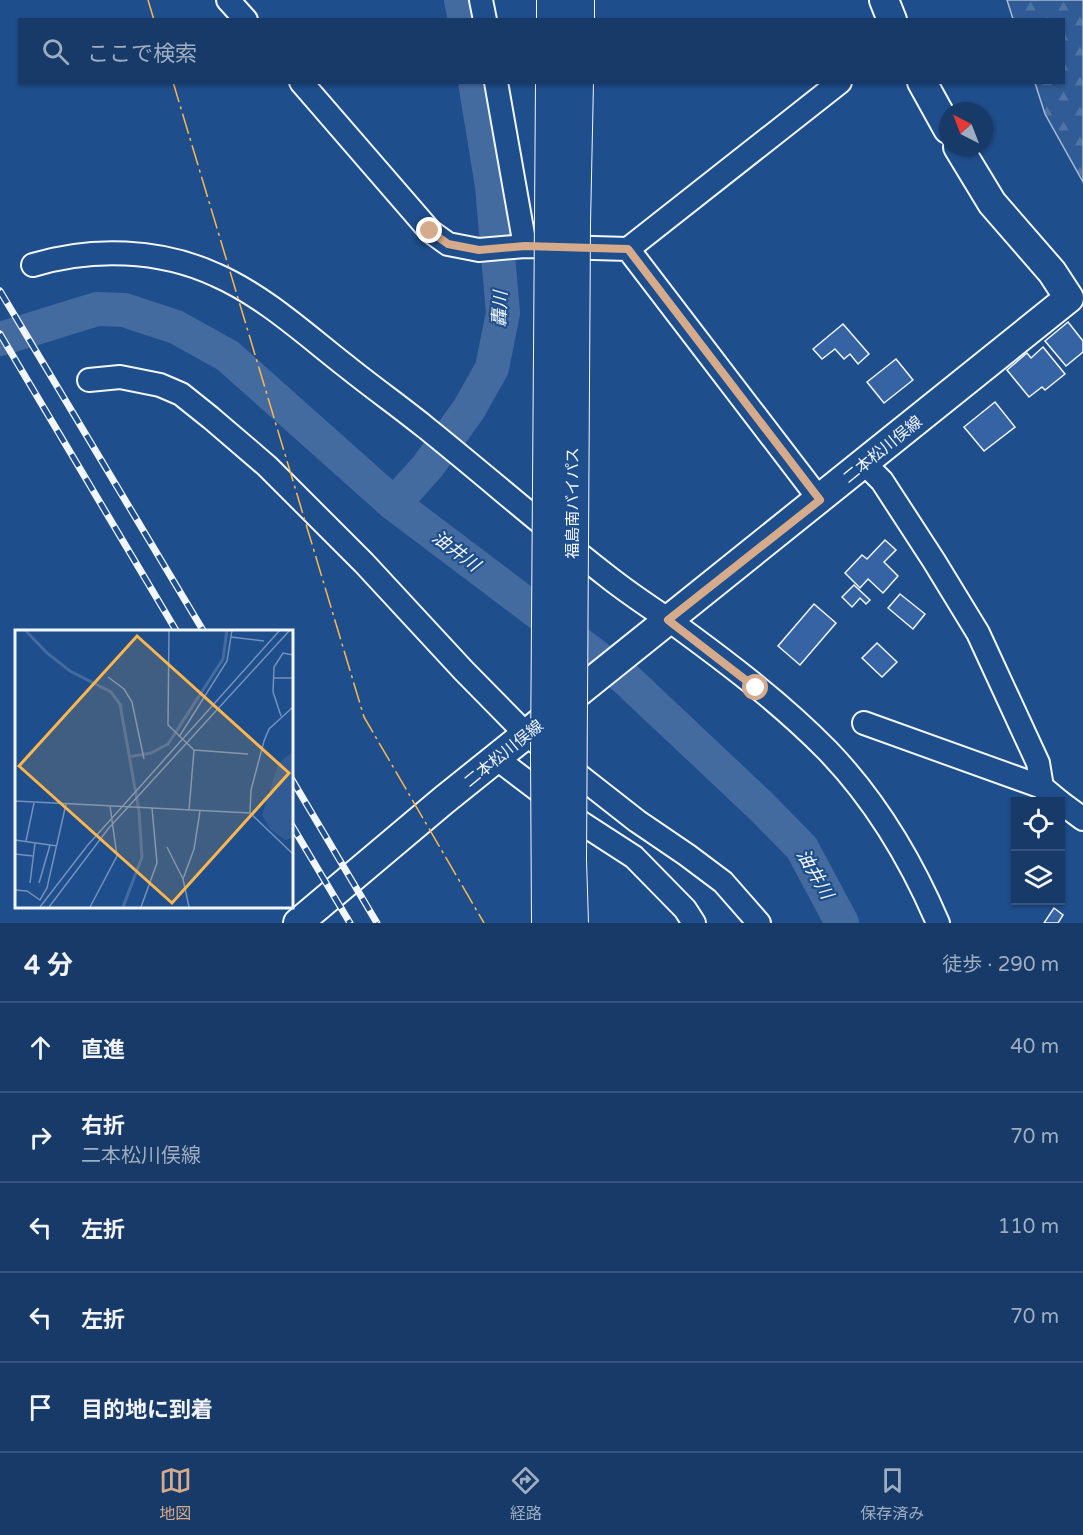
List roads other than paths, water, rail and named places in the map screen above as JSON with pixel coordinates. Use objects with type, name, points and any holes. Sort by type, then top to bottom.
[{"type":"highway","points":[[553,0],[553,18]]},
{"type":"highway","points":[[578,0],[578,18]]},
{"type":"highway","name":"福島南バイパス","points":[[548,923],[547,744],[552,84]]},
{"type":"highway","name":"福島南バイパス","points":[[572,923],[570,848],[576,84]]},
{"type":"main road","points":[[884,0],[891,18]]},
{"type":"main road","points":[[923,84],[939,113]]},
{"type":"main road","name":"二本松川俣線","points":[[313,918],[496,758],[635,645],[865,464],[1033,325],[1076,298],[992,203],[963,156]]},
{"type":"street","points":[[228,0],[244,18]]},
{"type":"street","points":[[481,0],[485,18]]},
{"type":"street","points":[[304,84],[430,231],[448,244],[479,250],[520,247],[628,249],[837,84]]},
{"type":"street","points":[[496,84],[520,247]]},
{"type":"street","points":[[628,249],[820,500]]},
{"type":"street","points":[[33,265],[58,257],[140,254],[186,263],[215,274],[238,285],[267,304],[424,427],[608,577],[668,620],[800,725],[856,783],[884,818],[925,892],[938,923]]},
{"type":"street","points":[[89,380],[120,377],[160,385],[181,394],[211,418],[267,466],[324,522],[526,734],[637,821],[723,882],[759,923]]},
{"type":"street","points":[[865,464],[882,481],[978,633],[1038,763],[1042,788]]},
{"type":"street","points":[[864,723],[1042,788],[1054,797]]},
{"type":"street","points":[[496,758],[583,824],[634,857],[685,909],[694,923]]},
{"type":"street","points":[[1065,806],[1083,819]]},
{"type":"waterway","name":"轟川","points":[[461,0],[465,18]]},
{"type":"waterway","name":"轟川","points":[[394,504],[428,466],[469,409],[492,368],[503,313],[492,186],[475,84]]},
{"type":"waterway","name":"油井川","points":[[0,339],[97,309],[124,310],[176,327],[228,356],[394,504],[626,679],[763,808],[802,848],[842,923]]},
{"type":"railway","points":[[0,291],[203,630]]},
{"type":"railway","points":[[0,334],[176,630]]},
{"type":"railway","points":[[292,780],[377,923]]},
{"type":"railway","points":[[292,826],[350,923]]}]
